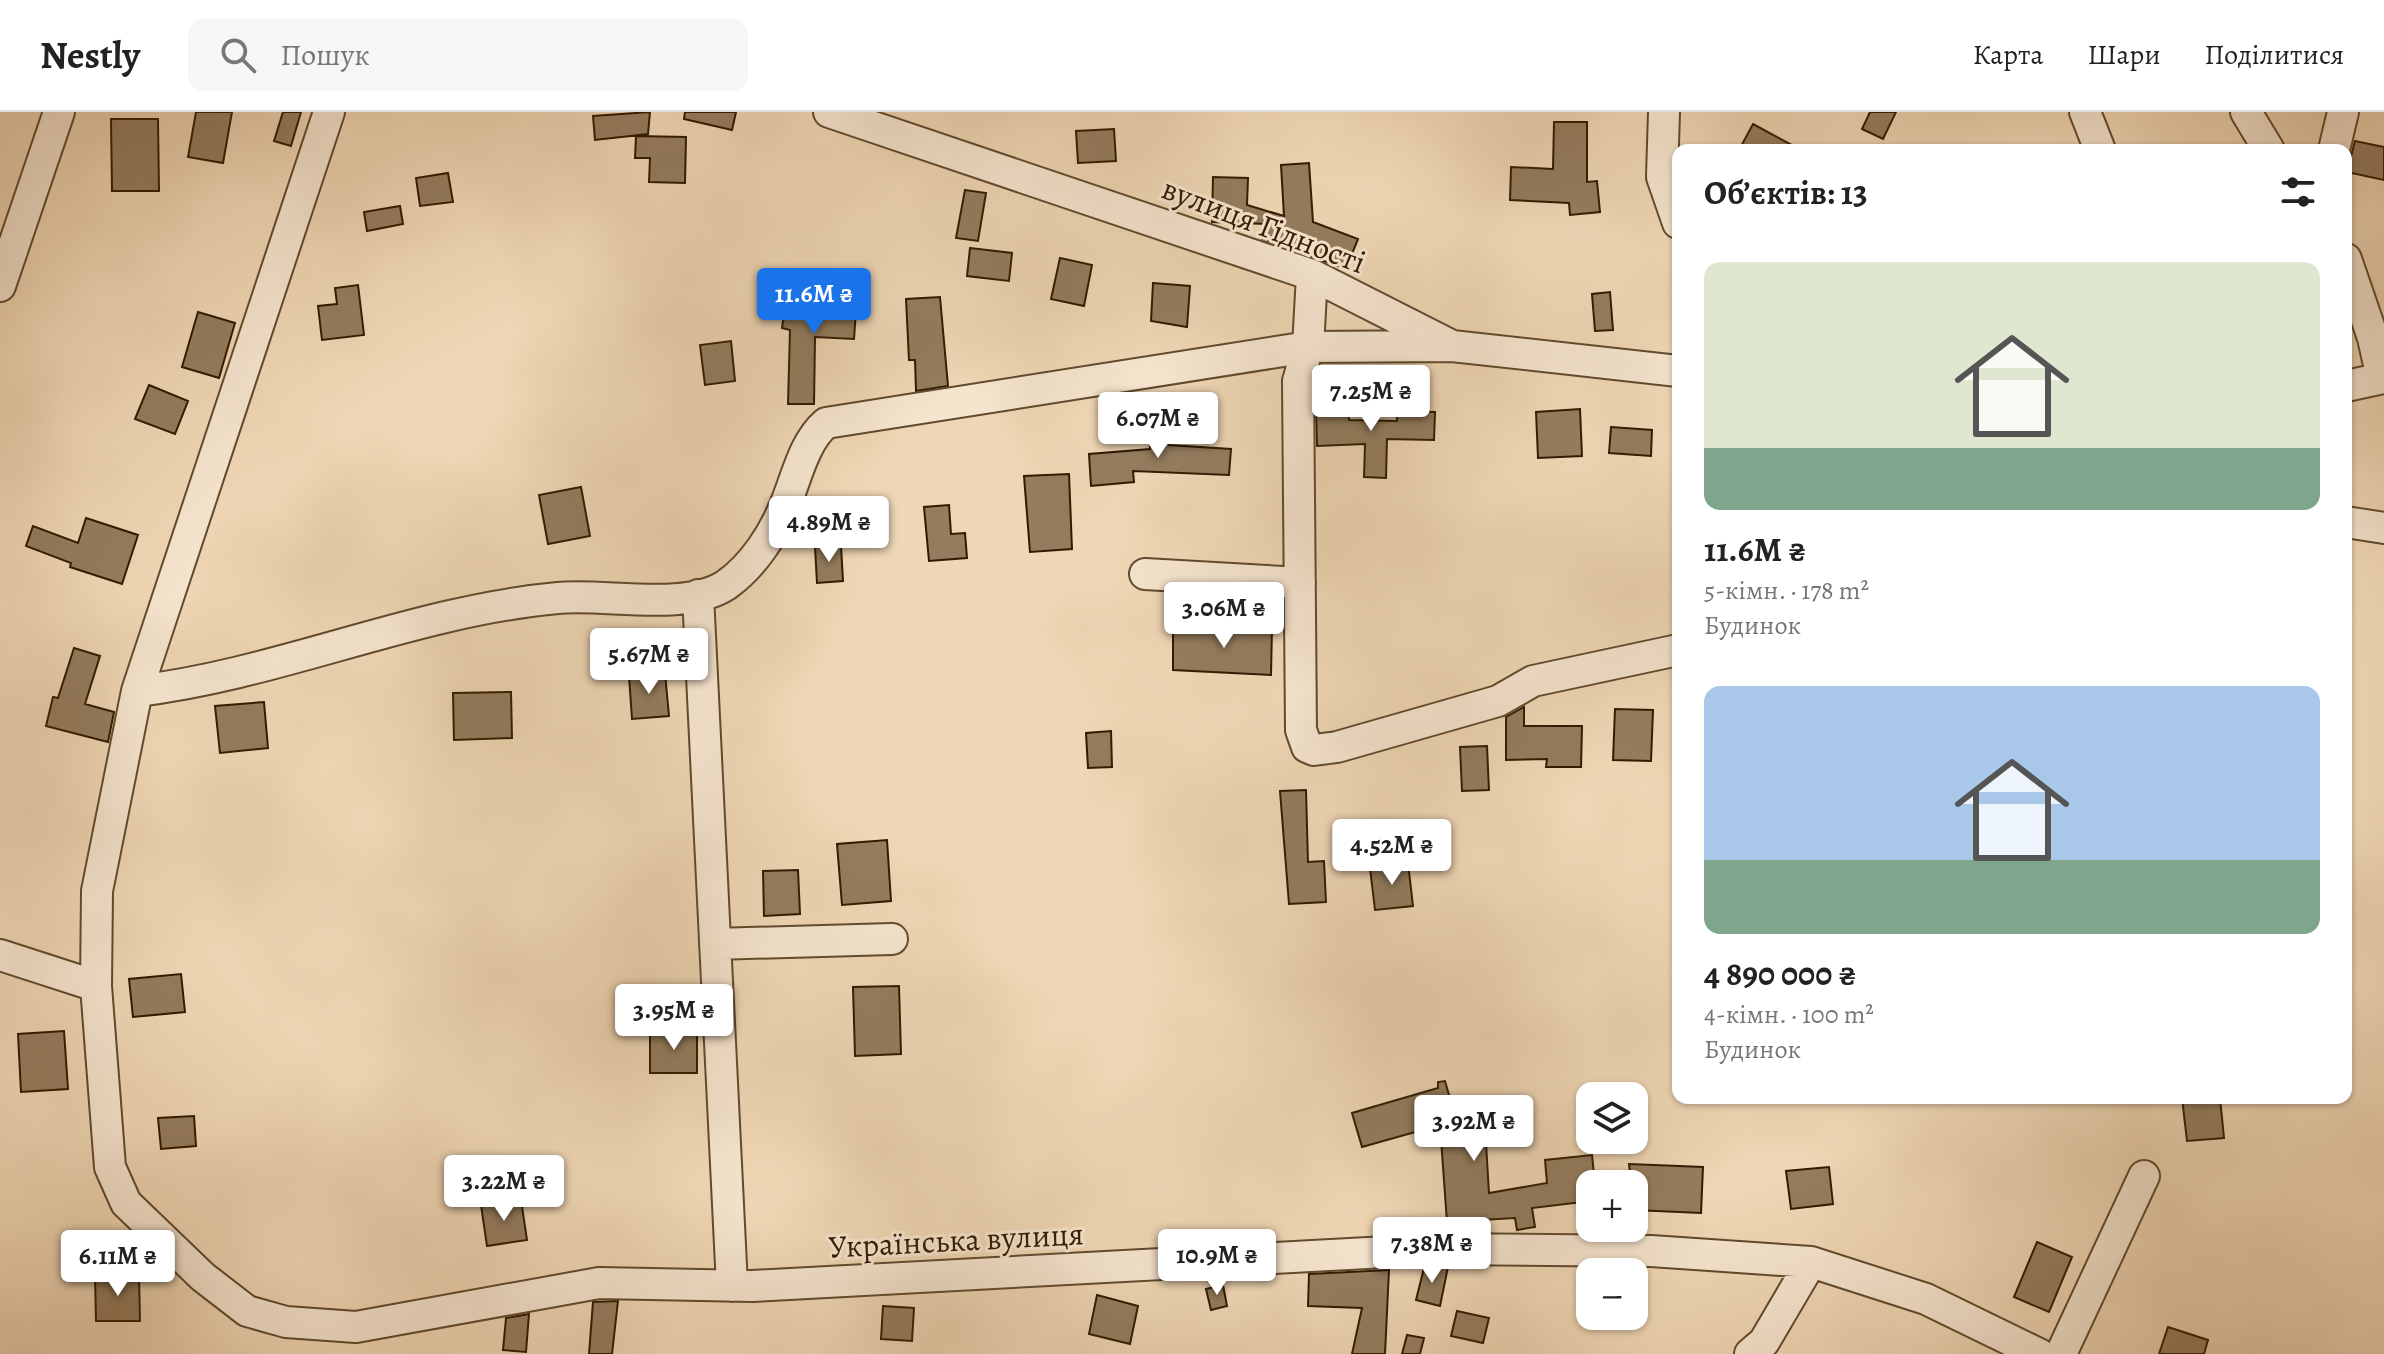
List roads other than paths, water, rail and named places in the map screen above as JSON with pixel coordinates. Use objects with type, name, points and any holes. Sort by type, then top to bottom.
[{"type":"street","points":[[0,286],[59,112]]},
{"type":"street","name":"Українська вулиця","points":[[329,112],[137,691],[97,891],[96,986],[110,1167],[126,1203],[203,1277],[247,1311],[286,1322],[356,1327],[599,1283],[732,1286],[1442,1249],[1651,1251],[1811,1262],[1926,1299],[2039,1354]]},
{"type":"street","name":"вулиця Гідності","points":[[829,112],[1312,275],[1452,346],[1672,370]]},
{"type":"street","points":[[1664,112],[1662,177],[1672,206]]},
{"type":"street","points":[[2085,112],[2098,144]]},
{"type":"street","points":[[2246,112],[2265,144]]},
{"type":"street","points":[[2335,144],[2343,112]]},
{"type":"street","points":[[1312,275],[1308,347],[1298,381],[1303,742],[1314,750],[1498,701],[1533,681],[1672,651]]},
{"type":"street","points":[[2352,277],[2383,378],[2352,385]]},
{"type":"street","points":[[137,691],[280,661],[458,613],[560,597],[644,601],[698,595],[722,588],[749,568],[784,508],[814,434],[826,423],[1308,347],[1452,346]]},
{"type":"street","points":[[2352,523],[2384,528]]},
{"type":"street","points":[[1145,574],[1300,583]]},
{"type":"street","points":[[698,595],[732,1286]]},
{"type":"street","points":[[715,944],[892,939]]},
{"type":"street","points":[[0,955],[96,986]]},
{"type":"street","points":[[2061,1354],[2144,1176]]},
{"type":"street","points":[[1750,1354],[1764,1342],[1811,1262]]}]
